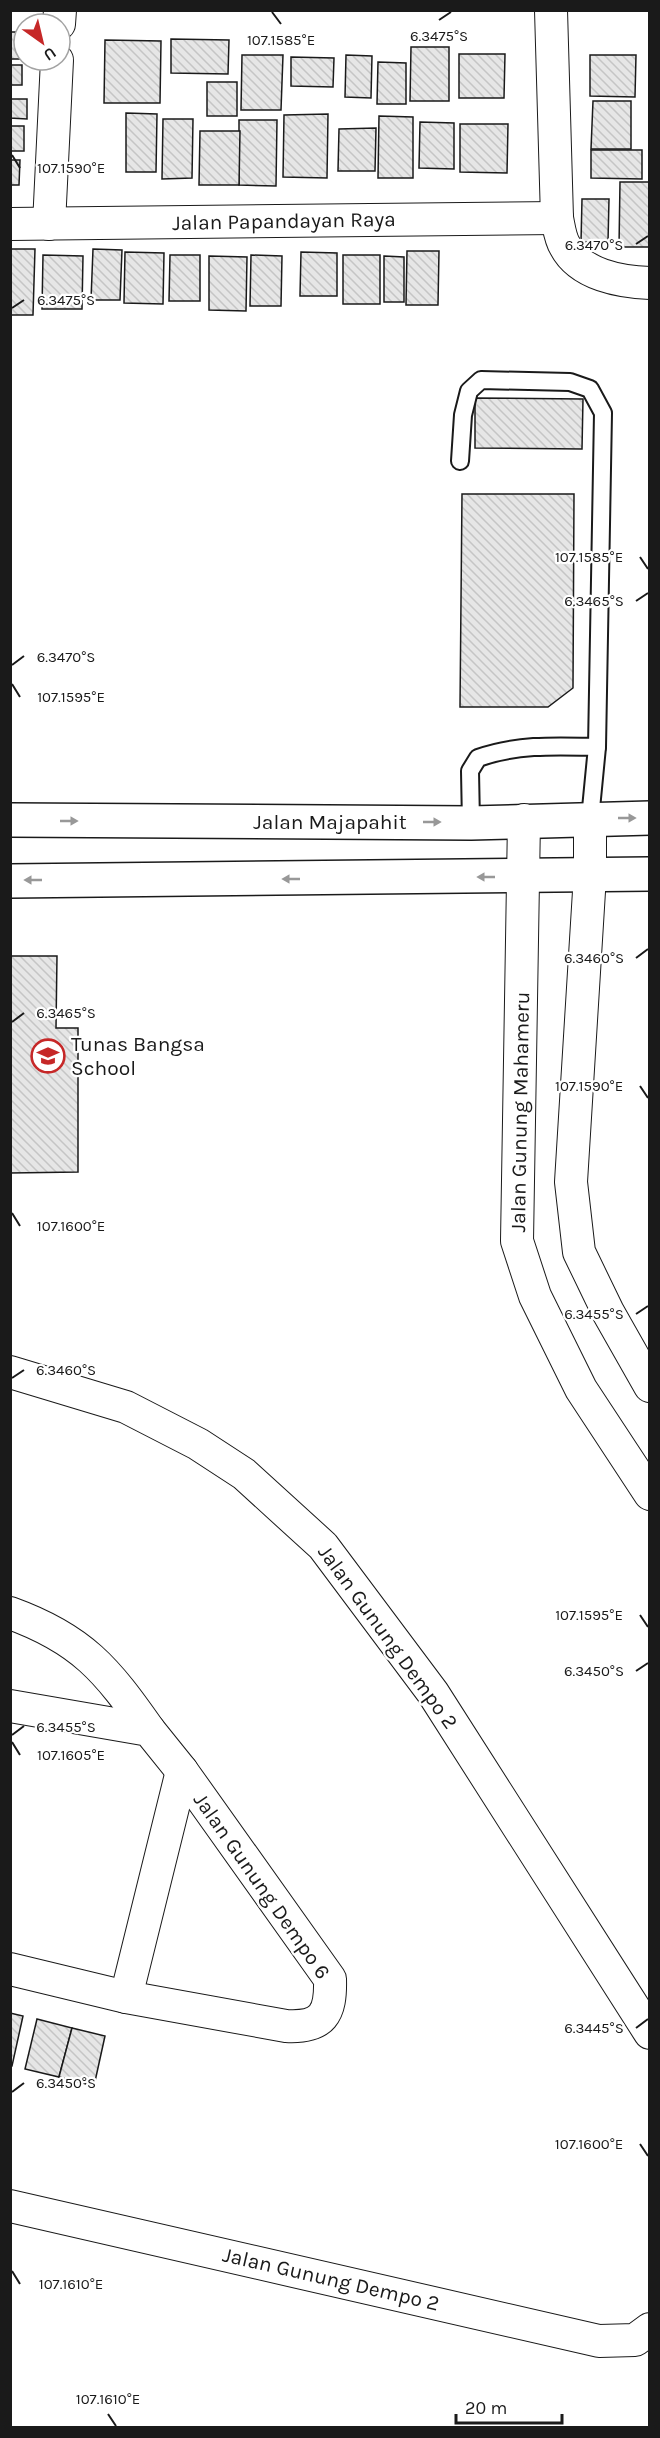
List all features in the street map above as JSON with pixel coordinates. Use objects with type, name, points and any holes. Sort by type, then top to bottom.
[{"type":"street","points":[[551,10],[557,218],[565,247],[583,264],[605,278],[650,284]]},
{"type":"street","points":[[49,224],[56,72]]},
{"type":"street","name":"Jalan Papandayan Raya","points":[[10,224],[557,218]]},
{"type":"street","name":"Jalan Majapahit","points":[[10,820],[471,823],[650,818]]},
{"type":"street","points":[[590,819],[590,875],[571,1182],[579,1252],[608,1312],[650,1386]]},
{"type":"street","name":"Jalan Gunung Mahameru","points":[[524,820],[517,1241],[535,1296],[581,1389],[650,1494]]},
{"type":"street","points":[[10,881],[650,874]]},
{"type":"street","name":"Jalan Gunung Dempo 2","points":[[10,1372],[126,1407],[198,1444],[244,1474],[323,1546],[433,1693],[650,2033]]},
{"type":"street","name":"Jalan Gunung Dempo 6","points":[[10,1613],[44,1625],[78,1646],[115,1681],[149,1730],[182,1771],[330,1980],[331,2003],[320,2018],[305,2027],[286,2026],[126,1997],[10,1969]]},
{"type":"street","points":[[10,1706],[149,1730]]},
{"type":"street","name":"Jalan Gunung Dempo 6","points":[[126,1997],[182,1771]]},
{"type":"street","name":"Jalan Gunung Dempo 2","points":[[10,2206],[599,2341],[635,2340],[650,2329]]},
{"type":"lane","points":[[460,461],[463,415],[469,391],[481,380],[570,382],[590,389],[603,413],[597,747],[590,819]]},
{"type":"lane","points":[[471,823],[470,771],[478,758],[502,750],[597,747]]},
{"type":"building","points":[[10,32],[12,32],[12,59],[10,59]]},
{"type":"building","points":[[171,39],[229,40],[228,74],[171,73]]},
{"type":"building","points":[[105,40],[161,41],[160,103],[104,103]]},
{"type":"building","points":[[411,47],[449,47],[449,101],[410,101]]},
{"type":"building","points":[[459,54],[505,54],[504,98],[459,98]]},
{"type":"building","points":[[242,55],[283,55],[281,110],[241,110]]},
{"type":"building","points":[[346,55],[372,56],[371,98],[345,97]]},
{"type":"building","points":[[590,55],[636,55],[635,97],[590,96]]},
{"type":"building","points":[[291,57],[334,58],[333,87],[291,86]]},
{"type":"building","points":[[378,62],[406,63],[406,104],[377,104]]},
{"type":"building","points":[[10,65],[12,65],[12,72],[22,72],[22,85],[10,85]]},
{"type":"building","points":[[207,82],[237,82],[237,116],[207,116]]},
{"type":"building","points":[[10,99],[27,99],[27,119],[10,118]]},
{"type":"building","points":[[593,101],[631,101],[631,149],[591,149]]},
{"type":"building","points":[[126,113],[157,114],[156,172],[126,172]]},
{"type":"building","points":[[328,114],[327,178],[283,177],[284,115]]},
{"type":"building","points":[[379,116],[413,117],[413,178],[378,178]]},
{"type":"building","points":[[163,119],[193,119],[192,178],[162,179]]},
{"type":"building","points":[[239,120],[277,120],[276,186],[239,185]]},
{"type":"building","points":[[420,122],[454,123],[454,169],[419,168]]},
{"type":"building","points":[[460,124],[508,124],[507,173],[460,172]]},
{"type":"building","points":[[10,126],[24,126],[24,151],[10,151]]},
{"type":"building","points":[[376,128],[375,171],[338,171],[339,129]]},
{"type":"building","points":[[200,131],[240,131],[239,185],[199,185]]},
{"type":"building","points":[[591,150],[642,150],[642,179],[591,178]]},
{"type":"building","points":[[10,160],[20,160],[19,185],[10,185]]},
{"type":"building","points":[[620,182],[650,182],[650,247],[619,247]]},
{"type":"building","points":[[582,199],[609,199],[608,242],[581,242]]},
{"type":"building","points":[[10,249],[35,249],[33,315],[10,315]]},
{"type":"building","points":[[93,249],[122,250],[120,300],[91,300]]},
{"type":"building","points":[[407,251],[439,251],[438,305],[406,305]]},
{"type":"building","points":[[125,252],[164,253],[163,304],[124,303]]},
{"type":"building","points":[[301,252],[337,253],[337,296],[300,296]]},
{"type":"building","points":[[43,255],[83,256],[82,309],[42,309]]},
{"type":"building","points":[[170,255],[200,255],[200,301],[169,301]]},
{"type":"building","points":[[251,255],[282,256],[281,306],[250,306]]},
{"type":"building","points":[[343,255],[380,255],[380,304],[343,304]]},
{"type":"building","points":[[209,256],[247,257],[246,311],[209,310]]},
{"type":"building","points":[[384,256],[404,257],[404,302],[384,302]]},
{"type":"building","points":[[475,398],[583,399],[582,449],[475,448]]},
{"type":"building","points":[[462,494],[574,494],[573,688],[548,707],[460,707]]},
{"type":"building","name":"Tunas Bangsa School","points":[[10,956],[57,956],[56,1028],[78,1028],[78,1172],[10,1173]]},
{"type":"building","points":[[10,2013],[23,2016],[12,2066],[10,2066]]},
{"type":"building","points":[[37,2019],[72,2028],[59,2077],[25,2069]]},
{"type":"building","points":[[72,2028],[105,2036],[94,2086],[59,2077]]},
{"type":"place","name":"Tunas Bangsa School","points":[[48,1056]]}]
